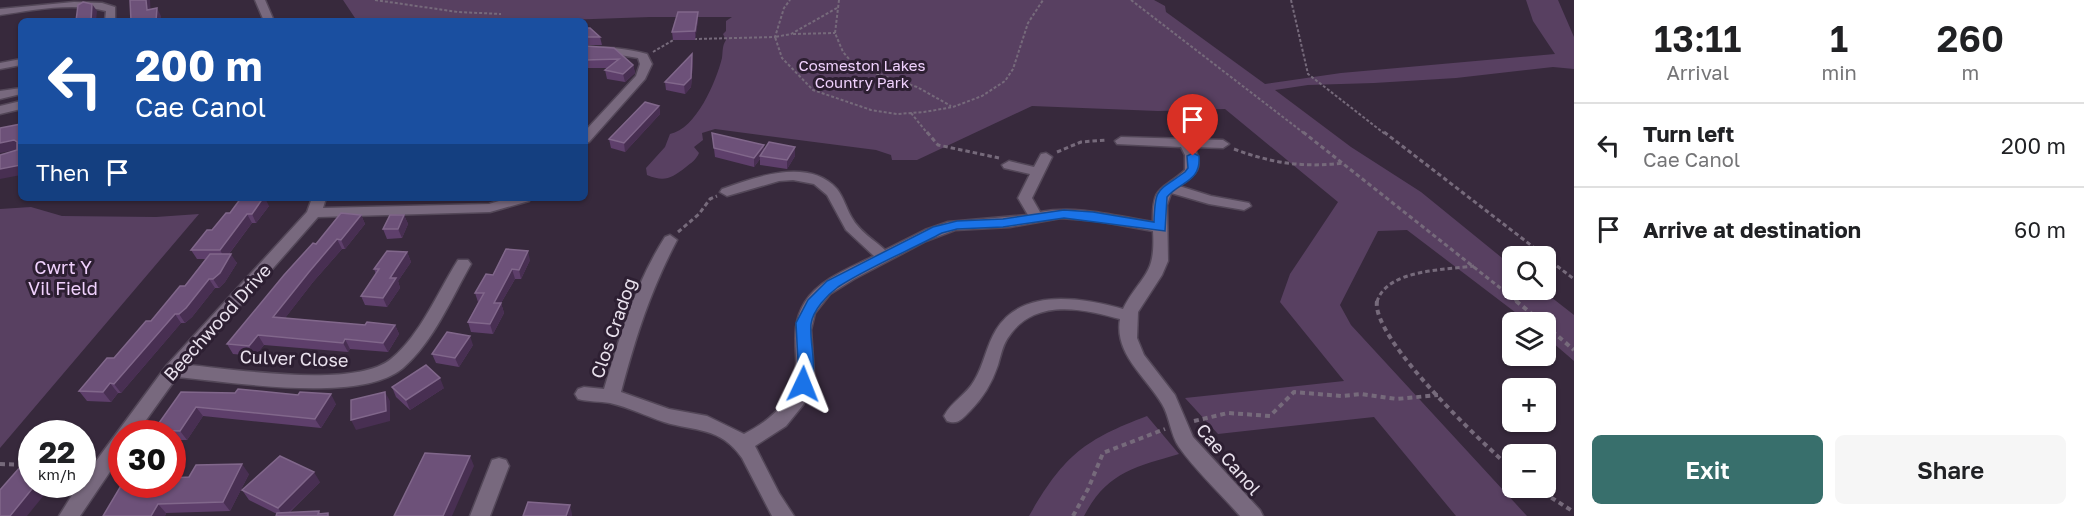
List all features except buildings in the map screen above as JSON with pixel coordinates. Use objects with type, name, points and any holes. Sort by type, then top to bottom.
[{"type":"street","points":[[260,0],[268,18]]},
{"type":"street","points":[[0,12],[54,3],[86,1],[108,6],[111,9],[110,18]]},
{"type":"street","points":[[588,50],[611,50],[643,56],[646,64],[641,77],[588,132]]},
{"type":"street","points":[[0,66],[18,63]]},
{"type":"street","points":[[0,95],[18,92]]},
{"type":"street","points":[[0,110],[18,106]]},
{"type":"street","points":[[1121,141],[1223,144]]},
{"type":"street","points":[[953,416],[979,389],[1003,332],[1010,323],[1022,315],[1036,308],[1069,304],[1086,305],[1129,315],[1160,261],[1161,197],[1190,174],[1194,168],[1194,161],[1186,143]]},
{"type":"street","points":[[1036,216],[1025,198],[1036,172],[1046,157]]},
{"type":"street","points":[[1009,165],[1036,172]]},
{"type":"street","points":[[727,192],[767,178],[796,177],[821,183],[835,195],[853,230],[885,257]]},
{"type":"street","points":[[1170,188],[1209,200],[1244,206]]},
{"type":"street","points":[[316,206],[490,208],[514,201]]},
{"type":"street","name":"Beechwood Drive","points":[[136,420],[174,370],[316,206]]},
{"type":"street","points":[[743,444],[785,419],[798,396],[805,372],[804,323],[813,303],[832,284],[947,227],[1003,223],[1036,216],[1078,214],[1161,228]]},
{"type":"street","name":"Clos Cradog","points":[[611,396],[631,325],[652,274],[670,240]]},
{"type":"street","name":"Culver Close","points":[[174,370],[315,382],[337,382],[372,377],[386,371],[409,354],[463,264]]},
{"type":"street","name":"Cae Canol","points":[[1129,315],[1130,338],[1136,356],[1169,400],[1177,425],[1186,442],[1253,516]]},
{"type":"street","points":[[584,394],[611,396],[668,416],[701,421],[716,427],[743,444],[758,465],[768,495],[784,516]]},
{"type":"street","points":[[69,516],[108,459]]},
{"type":"street","points":[[480,516],[499,466]]},
{"type":"path","points":[[375,0],[458,12],[501,14]]},
{"type":"path","points":[[790,0],[784,8],[775,37],[782,58],[796,75],[813,90],[871,110],[897,114],[953,107],[982,96],[1005,81],[1013,69],[1028,24],[1043,0]]},
{"type":"path","points":[[839,0],[835,33],[843,52],[856,68],[917,87],[953,107]]},
{"type":"path","points":[[1131,0],[1343,163],[1529,312]]},
{"type":"path","points":[[1291,0],[1308,75],[1531,246]]},
{"type":"path","points":[[791,34],[837,8]]},
{"type":"path","points":[[686,39],[835,33]]},
{"type":"path","points":[[643,56],[666,46],[675,39]]},
{"type":"path","points":[[911,113],[938,145],[1006,159],[1009,165]]},
{"type":"path","points":[[1046,157],[1053,156],[1066,146],[1084,140],[1121,141]]},
{"type":"path","points":[[1223,144],[1261,159],[1296,167],[1314,168],[1343,163]]},
{"type":"path","points":[[670,240],[699,214],[710,199],[727,192]]},
{"type":"path","points":[[1556,265],[1574,279]]},
{"type":"path","points":[[1474,266],[1410,275],[1393,281],[1377,298],[1378,317],[1386,332],[1438,395],[1462,422],[1502,460]]},
{"type":"path","points":[[1556,335],[1574,350]]},
{"type":"path","points":[[1072,516],[1088,489],[1103,453],[1177,425],[1228,413],[1270,416],[1294,392],[1342,396],[1362,394],[1397,399],[1438,395]]},
{"type":"path","points":[[0,464],[18,465]]},
{"type":"path","points":[[1552,498],[1574,512]]},
{"type":"green space","name":"Cosmeston Lakes Country Park","points":[[343,0],[1154,0],[1165,6],[1166,12],[1265,84],[1341,73],[1555,54],[1533,21],[1526,0],[1558,0],[1574,37],[1574,69],[1553,67],[1456,78],[1308,85],[1275,90],[1351,147],[1421,192],[1502,258],[1502,300],[1555,300],[1574,315],[1574,361],[1556,345],[1556,312],[1515,312],[1407,230],[1378,231],[1340,305],[1351,325],[1502,489],[1502,498],[1510,498],[1527,516],[1456,516],[1374,417],[1218,434],[1185,398],[1344,381],[1280,302],[1290,274],[1338,202],[1225,109],[1158,111],[1032,106],[917,160],[892,160],[891,155],[876,150],[715,129],[702,133],[703,140],[694,147],[699,153],[692,163],[672,177],[663,179],[647,175],[646,168],[665,147],[670,134],[688,123],[704,103],[722,58],[726,40],[723,34],[726,31],[726,21],[732,17],[355,18]]},
{"type":"green space","name":"Cwrt Y Vil Field","points":[[31,207],[62,216],[156,217],[199,214],[24,420],[18,420],[18,427],[0,448],[0,209]]},
{"type":"green space","points":[[1147,416],[1179,454],[1136,468],[1113,480],[1093,501],[1084,516],[1029,516],[1053,479],[1077,453],[1106,433]]},
{"type":"route","points":[[803,384],[805,372],[804,323],[813,303],[832,284],[938,230],[957,225],[1003,223],[1036,216],[1078,214],[1161,228],[1161,197],[1164,192],[1190,174],[1194,168],[1193,156]]}]
